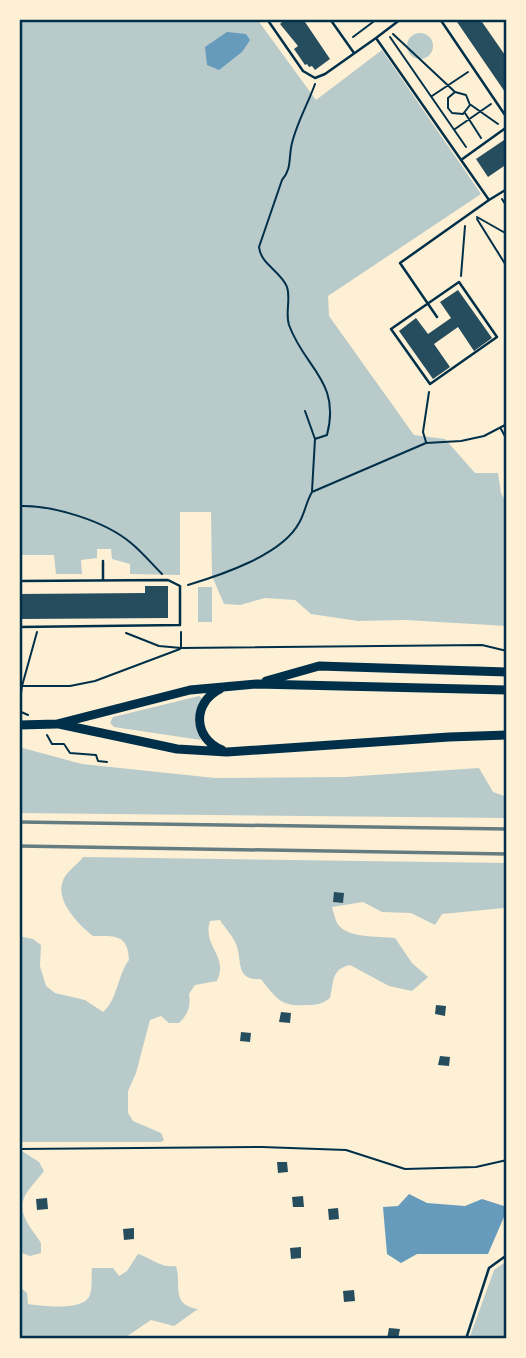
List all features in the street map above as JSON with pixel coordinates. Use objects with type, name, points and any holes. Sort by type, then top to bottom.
[{"type":"main road","points":[[257,684],[319,666],[507,672]]},
{"type":"main road","points":[[19,725],[57,724],[190,690],[257,684],[507,690]]},
{"type":"main road","points":[[227,752],[207,740],[199,719],[200,711],[208,697],[229,687]]},
{"type":"main road","points":[[57,724],[177,749],[227,752],[507,733]]},
{"type":"lane","points":[[267,19],[303,71],[315,78],[326,74],[401,19]]},
{"type":"lane","points":[[330,19],[354,53]]},
{"type":"lane","points":[[440,19],[507,118]]},
{"type":"lane","points":[[376,38],[489,200]]},
{"type":"lane","points":[[461,160],[506,128]]},
{"type":"lane","points":[[437,317],[400,263],[507,189]]},
{"type":"lane","points":[[459,282],[497,337],[430,384],[391,329],[428,304],[459,282]]},
{"type":"lane","points":[[103,561],[103,580]]},
{"type":"lane","points":[[19,581],[168,580],[180,586],[180,625],[19,627]]},
{"type":"lane","points":[[466,1339],[489,1268],[507,1255]]},
{"type":"path","points":[[346,42],[377,19]]},
{"type":"path","points":[[390,28],[447,86],[466,95],[470,104],[506,128]]},
{"type":"path","points":[[393,34],[390,36],[471,153]]},
{"type":"path","points":[[431,96],[474,68]]},
{"type":"path","points":[[315,78],[315,85],[293,138],[286,175],[258,247],[262,257],[286,284],[289,324],[328,393],[331,422],[327,435],[318,438]]},
{"type":"path","points":[[455,92],[448,98],[448,108],[457,114],[465,113]]},
{"type":"path","points":[[454,129],[496,101]]},
{"type":"path","points":[[465,113],[470,104]]},
{"type":"path","points":[[465,113],[485,143]]},
{"type":"path","points":[[499,195],[507,207]]},
{"type":"path","points":[[472,212],[507,267]]},
{"type":"path","points":[[475,216],[507,234]]},
{"type":"path","points":[[459,282],[465,224],[462,219]]},
{"type":"path","points":[[426,443],[424,432],[430,384]]},
{"type":"path","points":[[180,586],[232,571],[268,553],[299,524],[312,492],[318,438],[305,411]]},
{"type":"path","points":[[312,492],[426,443],[461,441],[484,436],[507,424]]},
{"type":"path","points":[[501,428],[507,440]]},
{"type":"path","points":[[19,506],[35,505],[58,510],[92,522],[130,542],[168,580]]},
{"type":"path","points":[[180,625],[181,648]]},
{"type":"path","points":[[29,715],[19,710],[21,686],[39,626]]},
{"type":"path","points":[[112,626],[159,646],[181,648],[482,645],[507,651]]},
{"type":"path","points":[[21,686],[70,686],[95,681],[181,648]]},
{"type":"path","points":[[47,736],[52,744],[64,744],[70,752],[96,755],[98,761],[107,762]]},
{"type":"path","points":[[19,1149],[262,1147],[346,1150],[405,1169],[476,1167],[507,1160]]},
{"type":"shaded area","points":[[19,19],[257,19],[316,100],[382,50],[481,194],[328,296],[329,316],[414,435],[445,439],[475,473],[498,473],[501,493],[507,505],[507,626],[405,620],[358,621],[311,614],[295,600],[265,598],[240,605],[224,604],[212,576],[211,512],[180,512],[180,575],[130,574],[130,564],[112,559],[111,549],[97,549],[97,558],[81,560],[82,574],[56,574],[54,555],[19,555]]},
{"type":"shaded area","points":[[420,33],[429,37],[433,46],[429,55],[420,59],[411,55],[407,46],[411,37]]},
{"type":"shaded area","points":[[198,587],[212,587],[212,622],[198,622]]},
{"type":"shaded area","points":[[199,696],[202,698],[195,719],[201,740],[114,727],[110,723],[113,717]]},
{"type":"shaded area","points":[[19,747],[82,764],[215,778],[345,777],[479,768],[493,792],[507,797],[507,818],[19,813]]},
{"type":"shaded area","points":[[83,857],[507,863],[507,910],[504,908],[442,914],[435,925],[411,913],[382,912],[363,902],[332,907],[337,923],[348,932],[395,938],[412,963],[428,977],[412,991],[389,986],[350,965],[336,973],[330,998],[311,1005],[292,1005],[281,1001],[261,979],[247,977],[241,968],[233,938],[220,920],[210,921],[209,938],[220,964],[217,981],[195,985],[189,994],[188,1010],[179,1023],[169,1023],[161,1016],[150,1020],[136,1073],[128,1091],[128,1113],[133,1121],[161,1133],[164,1140],[19,1142],[19,936],[33,939],[41,945],[40,966],[46,986],[55,993],[85,1000],[103,1012],[112,1001],[129,960],[123,941],[114,937],[93,936],[66,906],[61,891],[63,880]]},
{"type":"shaded area","points":[[22,1151],[39,1162],[44,1171],[28,1191],[22,1204],[24,1216],[41,1243],[41,1253],[30,1256],[19,1252],[19,1152]]},
{"type":"shaded area","points":[[138,1254],[161,1264],[176,1266],[180,1299],[189,1307],[198,1309],[174,1326],[151,1320],[123,1339],[19,1339],[19,1286],[27,1293],[28,1304],[78,1304],[89,1297],[92,1268],[113,1268],[119,1276],[127,1271]]},
{"type":"shaded area","points":[[507,1261],[507,1339],[469,1339],[494,1270]]},
{"type":"water","points":[[227,32],[246,34],[250,40],[242,52],[219,70],[207,65],[205,47]]},
{"type":"water","points":[[409,1194],[427,1203],[465,1206],[482,1199],[507,1207],[507,1210],[488,1254],[417,1254],[401,1263],[387,1254],[383,1207],[398,1206]]},
{"type":"building","points":[[280,19],[303,19],[330,59],[315,70],[312,66],[305,65],[294,49],[298,46],[280,24]]},
{"type":"building","points":[[455,19],[480,19],[507,58],[507,95]]},
{"type":"building","points":[[507,138],[507,164],[488,177],[476,159]]},
{"type":"building","points":[[458,290],[492,338],[474,351],[458,327],[434,344],[450,367],[433,379],[399,331],[416,318],[428,334],[451,318],[440,302]]},
{"type":"building","points":[[145,586],[168,586],[168,618],[19,619],[19,594],[145,593]]},
{"type":"building","points":[[334,892],[344,893],[343,903],[333,902]]},
{"type":"building","points":[[436,1005],[446,1006],[445,1016],[435,1014]]},
{"type":"building","points":[[281,1012],[291,1013],[290,1023],[279,1022]]},
{"type":"building","points":[[241,1032],[251,1033],[250,1042],[240,1041]]},
{"type":"building","points":[[440,1056],[450,1057],[449,1066],[438,1065]]},
{"type":"building","points":[[277,1162],[287,1162],[288,1172],[278,1173]]},
{"type":"building","points":[[303,1196],[304,1207],[293,1207],[292,1197]]},
{"type":"building","points":[[47,1198],[48,1209],[37,1210],[36,1199]]},
{"type":"building","points":[[338,1208],[339,1219],[329,1220],[328,1209]]},
{"type":"building","points":[[134,1228],[134,1239],[124,1240],[123,1229]]},
{"type":"building","points":[[301,1247],[301,1258],[291,1259],[290,1248]]},
{"type":"building","points":[[354,1290],[355,1301],[344,1302],[343,1291]]},
{"type":"building","points":[[389,1328],[400,1329],[398,1339],[387,1339]]},
{"type":"railway","points":[[19,822],[507,829]]},
{"type":"railway","points":[[19,846],[507,854]]}]
